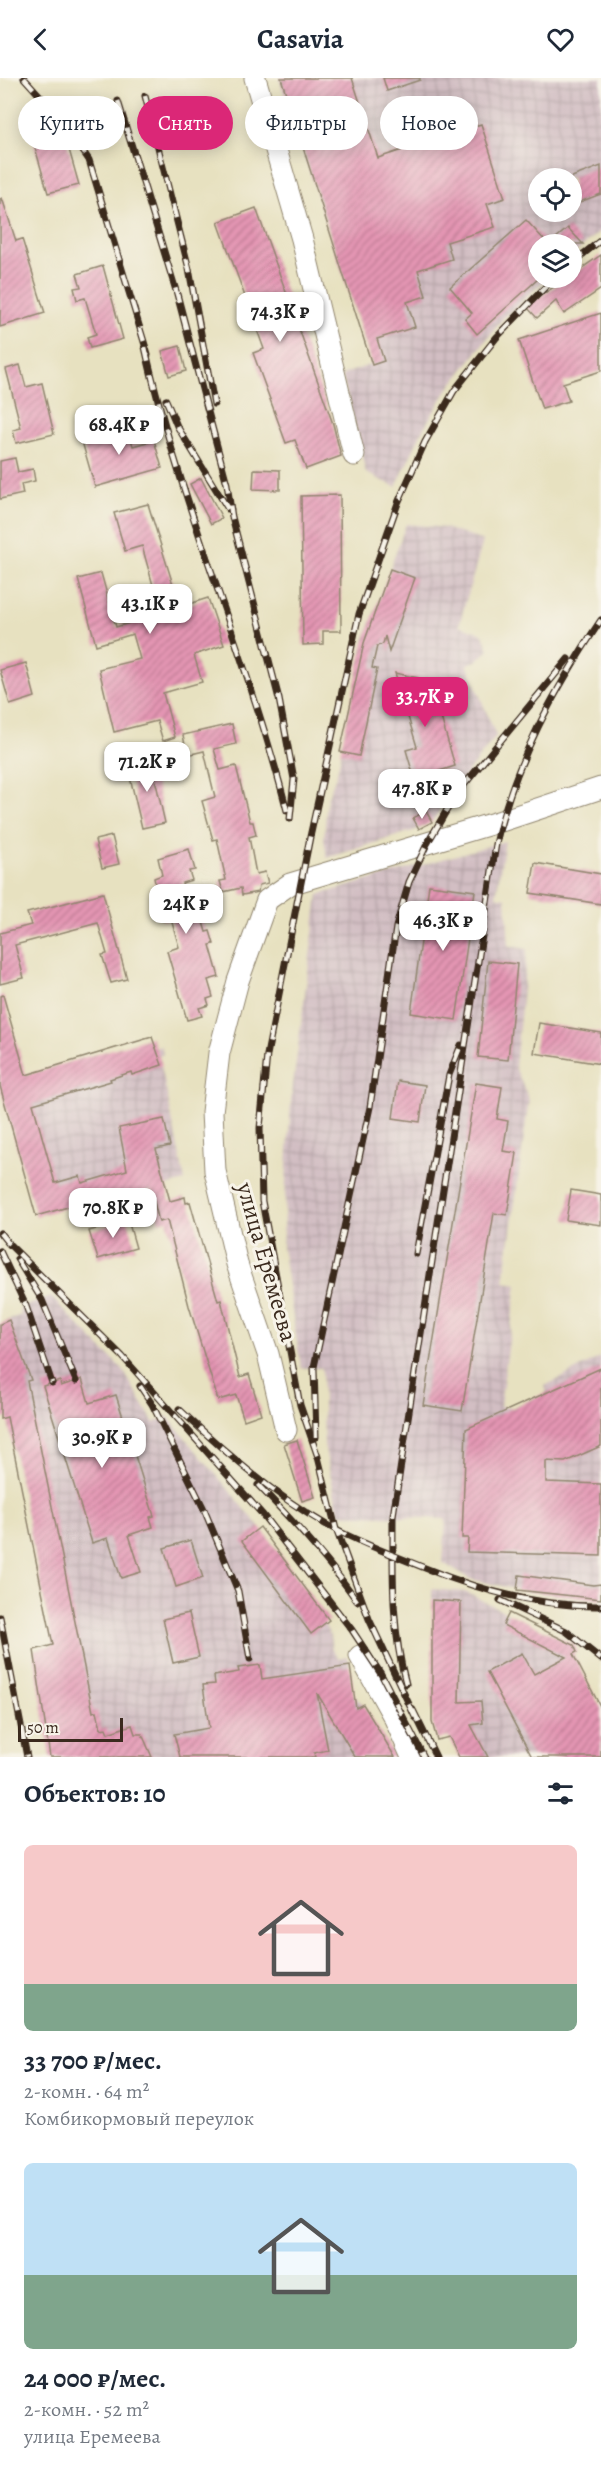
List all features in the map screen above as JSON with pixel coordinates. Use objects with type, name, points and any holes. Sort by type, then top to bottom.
[{"type":"street","points":[[255,78],[302,239],[354,455]]},
{"type":"street","name":"улица Еремеева","points":[[286,1430],[268,1354],[237,1264],[214,1171],[212,1112],[219,1053],[238,981],[267,900],[290,884],[501,821],[601,788]]},
{"type":"street","points":[[360,1656],[395,1719],[412,1757]]},
{"type":"shaded area","points":[[279,78],[601,78],[601,231],[582,247],[582,234],[528,234],[528,288],[536,288],[503,318],[446,392],[423,429],[396,487],[366,473],[342,375],[372,364],[302,150],[368,150],[368,96],[285,96]]},
{"type":"shaded area","points":[[406,524],[445,528],[483,541],[459,625],[483,634],[489,650],[476,661],[467,664],[496,736],[448,797],[432,822],[419,829],[327,858],[324,839],[327,799],[337,773],[364,641]]},
{"type":"shaded area","points":[[505,841],[496,896],[506,898],[509,946],[527,949],[515,1067],[529,1100],[504,1282],[517,1284],[500,1406],[511,1408],[547,1392],[545,1386],[601,1357],[601,1599],[529,1592],[470,1579],[443,1563],[446,1519],[339,1514],[324,1445],[322,1368],[301,1368],[282,1247],[291,1100],[318,895]]},
{"type":"shaded area","points":[[152,1037],[156,1048],[161,1046],[163,1054],[159,1056],[185,1181],[84,1209],[82,1203],[36,1216],[2,1093],[73,1062]]},
{"type":"shaded area","points":[[51,1297],[123,1370],[154,1423],[167,1416],[260,1527],[329,1620],[324,1624],[330,1635],[332,1650],[339,1658],[348,1656],[354,1696],[363,1704],[395,1757],[50,1757],[34,1650],[53,1645],[7,1417],[0,1419],[0,1324],[21,1315],[20,1308]]},
{"type":"shaded area","points":[[432,1589],[465,1592],[574,1645],[573,1654],[601,1757],[459,1757],[449,1737],[437,1740],[432,1722]]},
{"type":"building","points":[[281,78],[352,78],[358,96],[287,96]]},
{"type":"building","points":[[383,78],[420,78],[420,80],[387,91]]},
{"type":"building","points":[[481,124],[505,198],[487,204],[495,227],[447,242],[452,259],[418,270],[426,296],[407,302],[415,327],[377,339],[384,361],[372,365],[304,150],[368,150],[368,127],[378,158],[402,150],[478,150],[478,125]]},
{"type":"building","points":[[36,150],[69,150],[79,185],[48,193]]},
{"type":"building","points":[[601,166],[601,194],[582,201],[582,173]]},
{"type":"building","points":[[2,198],[16,241],[22,239],[45,313],[0,327],[0,199]]},
{"type":"building","points":[[256,208],[333,424],[341,456],[306,469],[295,440],[286,443],[253,353],[264,349],[218,222]]},
{"type":"building","points":[[526,220],[539,234],[528,234],[528,288],[477,334],[465,319],[472,313],[450,287]]},
{"type":"building","points":[[568,228],[574,234],[561,234]]},
{"type":"building","points":[[601,255],[601,289],[564,314],[556,301],[537,318],[526,306],[552,288],[582,288],[582,268]]},
{"type":"building","points":[[103,266],[123,339],[90,348],[87,337],[96,334],[85,298],[77,300],[74,288],[81,287],[77,274]]},
{"type":"building","points":[[601,313],[601,371],[563,383],[569,401],[542,409],[519,340]]},
{"type":"building","points":[[180,346],[186,371],[169,376],[162,351]]},
{"type":"building","points":[[20,365],[26,387],[42,383],[54,434],[16,443],[13,430],[21,428],[6,369]]},
{"type":"building","points":[[127,425],[133,446],[154,440],[162,468],[95,487],[81,438]]},
{"type":"building","points":[[15,458],[18,472],[33,469],[35,481],[21,484],[23,494],[0,499],[0,461]]},
{"type":"building","points":[[254,469],[280,470],[280,490],[253,489]]},
{"type":"building","points":[[201,478],[222,518],[211,524],[190,484]]},
{"type":"building","points":[[340,495],[341,631],[323,631],[323,644],[303,645],[301,496]]},
{"type":"building","points":[[148,504],[180,607],[208,598],[224,645],[194,655],[202,682],[163,693],[175,737],[163,741],[157,721],[114,732],[99,669],[140,659],[133,634],[96,645],[78,579],[101,573],[116,627],[161,614],[142,546],[125,551],[114,513]]},
{"type":"building","points":[[390,569],[415,578],[389,652],[385,636],[383,644],[377,646],[372,668],[377,669],[359,756],[340,752],[364,643]]},
{"type":"building","points":[[26,663],[35,697],[10,705],[0,670]]},
{"type":"building","points":[[395,673],[418,678],[421,689],[432,686],[455,766],[424,776],[423,771],[413,774],[406,750],[417,747]]},
{"type":"building","points":[[232,724],[236,744],[214,749],[220,770],[236,766],[250,822],[253,822],[256,835],[249,837],[256,874],[265,872],[268,883],[259,885],[258,892],[242,895],[241,888],[223,892],[220,881],[226,880],[217,839],[213,840],[202,801],[215,797],[204,751],[187,755],[183,735]]},
{"type":"building","points":[[153,755],[156,769],[153,770],[165,823],[142,828],[129,773],[140,770],[138,759]]},
{"type":"building","points":[[426,811],[432,822],[419,829],[413,818]]},
{"type":"building","points":[[112,836],[119,864],[102,868],[95,840]]},
{"type":"building","points":[[189,849],[195,870],[189,871],[192,880],[182,883],[188,907],[198,905],[206,932],[210,931],[214,944],[210,945],[219,977],[208,980],[213,997],[207,999],[209,1005],[199,1008],[202,1016],[187,1020],[167,951],[179,947],[171,919],[163,921],[154,878],[162,875],[158,858]]},
{"type":"building","points":[[535,863],[601,874],[601,904],[530,893]]},
{"type":"building","points":[[429,885],[475,891],[456,1020],[411,1013]]},
{"type":"building","points":[[103,893],[127,979],[111,983],[102,955],[107,954],[98,923],[15,945],[24,978],[0,984],[0,933],[31,925],[27,913]]},
{"type":"building","points":[[488,961],[517,964],[508,1060],[478,1057]]},
{"type":"building","points":[[3,995],[26,1075],[152,1037],[162,1065],[132,1075],[131,1072],[110,1079],[111,1081],[33,1104],[55,1183],[80,1176],[82,1183],[127,1170],[119,1128],[164,1119],[170,1146],[156,1149],[170,1201],[185,1197],[186,1203],[190,1202],[218,1301],[221,1300],[240,1377],[249,1374],[261,1414],[244,1420],[236,1395],[218,1400],[189,1306],[167,1220],[159,1222],[151,1190],[84,1209],[82,1203],[36,1216],[0,1086],[0,996]]},
{"type":"building","points":[[539,1023],[601,1033],[601,1064],[534,1053]]},
{"type":"building","points":[[398,1081],[425,1085],[420,1122],[393,1118]]},
{"type":"building","points":[[476,1083],[502,1087],[497,1119],[508,1121],[503,1151],[517,1153],[507,1215],[494,1213],[462,1411],[423,1405]]},
{"type":"building","points":[[571,1190],[601,1195],[601,1225],[566,1220]]},
{"type":"building","points":[[128,1220],[136,1248],[98,1259],[89,1231]]},
{"type":"building","points":[[9,1320],[31,1380],[27,1381],[93,1712],[97,1711],[101,1729],[106,1728],[108,1733],[132,1725],[135,1734],[142,1734],[152,1757],[50,1757],[34,1650],[53,1645],[7,1417],[0,1419],[0,1324]]},
{"type":"building","points":[[601,1368],[601,1446],[565,1462],[546,1461],[546,1482],[601,1484],[601,1556],[467,1552],[468,1538],[462,1538],[466,1429]]},
{"type":"building","points":[[82,1379],[89,1403],[116,1395],[154,1516],[150,1517],[153,1527],[129,1535],[141,1572],[121,1578],[108,1538],[92,1543],[43,1386],[60,1381],[61,1386]]},
{"type":"building","points":[[297,1440],[315,1497],[302,1501],[284,1444]]},
{"type":"building","points":[[260,1527],[329,1620],[311,1634],[242,1541]]},
{"type":"building","points":[[191,1540],[203,1578],[176,1587],[164,1548]]},
{"type":"building","points":[[519,1575],[593,1585],[601,1584],[601,1599],[517,1590]]},
{"type":"building","points":[[432,1600],[461,1602],[459,1702],[481,1701],[483,1723],[471,1725],[488,1757],[459,1757],[449,1737],[437,1740],[432,1722]]},
{"type":"building","points":[[189,1613],[199,1657],[173,1663],[163,1619]]},
{"type":"building","points":[[509,1613],[574,1645],[577,1652],[573,1654],[601,1708],[601,1757],[532,1757],[487,1672],[522,1653],[534,1674],[566,1657],[503,1625]]},
{"type":"building","points":[[260,1665],[262,1679],[350,1666],[356,1708],[363,1704],[395,1757],[355,1757],[317,1693],[328,1750],[314,1753],[315,1757],[180,1757],[174,1734],[209,1728],[203,1685],[215,1684],[214,1676],[239,1672],[238,1668]]},
{"type":"railway","points":[[24,78],[61,119],[89,160],[148,355]]},
{"type":"railway","points":[[125,124],[177,294],[227,484],[232,517],[279,699],[294,779],[290,819]]},
{"type":"railway","points":[[159,150],[189,269],[214,404]]},
{"type":"railway","points":[[582,255],[601,240]]},
{"type":"railway","points":[[415,1717],[369,1619],[336,1529],[318,1457],[300,1405],[262,1201],[260,1128],[267,1055],[310,837],[359,614],[398,503],[425,442],[454,391],[496,338],[544,288]]},
{"type":"railway","points":[[145,347],[176,464],[253,694],[287,811]]},
{"type":"railway","points":[[166,400],[177,426],[228,509]]},
{"type":"railway","points":[[406,1684],[395,1621],[393,1516],[496,844],[514,784],[538,727],[601,620]]},
{"type":"railway","points":[[316,1437],[314,1367],[370,1107],[396,927],[409,882],[427,844],[455,796],[568,659]]},
{"type":"railway","points":[[416,1254],[449,1075],[461,1045]]},
{"type":"railway","points":[[0,1233],[122,1356],[262,1514],[352,1630],[381,1674],[424,1757]]},
{"type":"railway","points":[[0,1251],[26,1306],[52,1383]]},
{"type":"railway","points":[[17,1259],[42,1300],[76,1381]]},
{"type":"railway","points":[[140,1386],[152,1404],[203,1507],[238,1591],[250,1659]]},
{"type":"railway","points":[[179,1409],[231,1456],[286,1499],[325,1524],[374,1548],[467,1584],[511,1596],[555,1604],[601,1606]]},
{"type":"railway","points":[[258,1485],[310,1541],[357,1601]]},
{"type":"railway","points":[[500,1600],[566,1631],[601,1659]]},
{"type":"railway","points":[[0,1617],[27,1757]]},
{"type":"railway","points":[[413,1710],[436,1757]]}]
